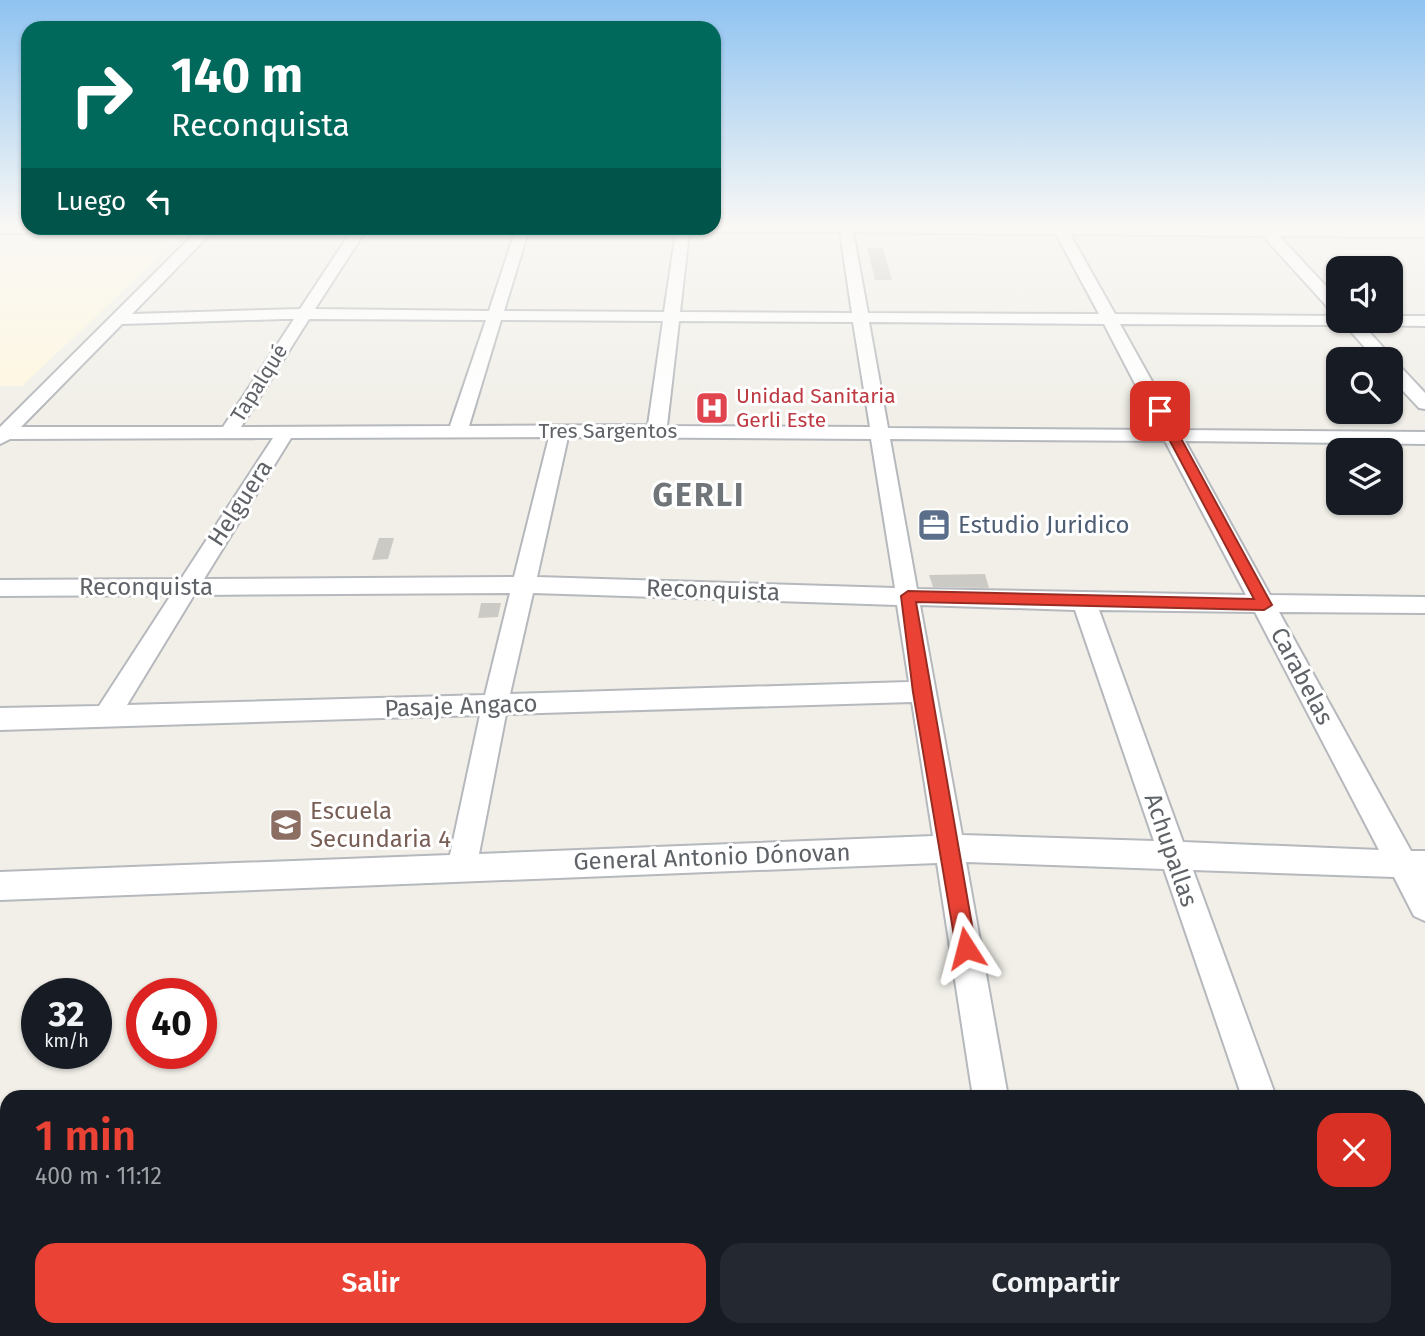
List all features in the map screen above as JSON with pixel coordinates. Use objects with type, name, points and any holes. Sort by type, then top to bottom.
[{"type":"street","points":[[2,435],[150,286]]},
{"type":"street","name":"Tapalqué","points":[[228,433],[321,286]]},
{"type":"street","points":[[458,431],[504,286]]},
{"type":"street","points":[[657,431],[675,286]]},
{"type":"street","points":[[854,286],[990,1090]]},
{"type":"street","name":"Carabelas","points":[[1092,286],[1264,605],[1414,865],[1425,906]]},
{"type":"street","points":[[118,319],[302,314],[1326,320]]},
{"type":"street","points":[[1403,321],[1425,321]]},
{"type":"street","points":[[1361,333],[1373,347]]},
{"type":"street","points":[[1403,380],[1425,404]]},
{"type":"street","name":"Tres Sargentos","points":[[2,435],[657,431],[1425,438]]},
{"type":"street","points":[[462,866],[495,705],[560,432]]},
{"type":"street","name":"Helguera","points":[[106,716],[285,433]]},
{"type":"street","name":"Reconquista","points":[[0,588],[523,585],[1084,602],[1425,605]]},
{"type":"street","name":"Achupallas","points":[[1084,602],[1257,1090]]},
{"type":"street","name":"Pasaje Angaco","points":[[0,719],[922,692]]},
{"type":"street","name":"General Antonio Dónovan","points":[[0,886],[950,848],[1414,865]]},
{"type":"shaded area","points":[[0,286],[128,286],[22,386],[0,386]]},
{"type":"building","points":[[379,538],[394,538],[388,559],[372,560]]},
{"type":"building","points":[[985,574],[989,588],[933,587],[929,575]]},
{"type":"building","points":[[481,603],[501,603],[498,617],[478,618]]},
{"type":"place","name":"Unidad Sanitaria Gerli Este","points":[[712,408]]},
{"type":"place","name":"Estudio Juridico","points":[[934,525]]},
{"type":"place","name":"Escuela Secundaria 4","points":[[286,825]]},
{"type":"district","name":"GERLI","points":[[699,495]]},
{"type":"route","points":[[966,948],[908,596],[1264,605],[1160,411]]}]
